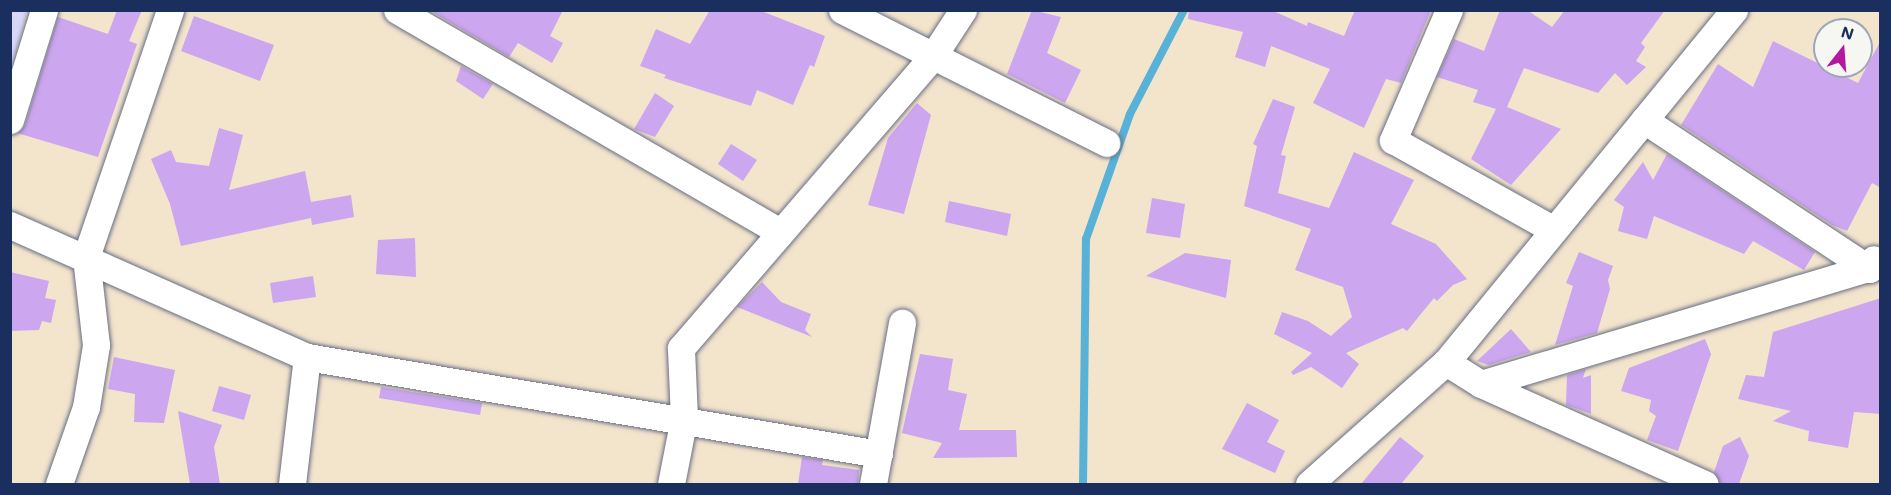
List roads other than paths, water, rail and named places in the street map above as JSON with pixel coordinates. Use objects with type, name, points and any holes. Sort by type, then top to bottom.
[{"type":"street","points":[[10,120],[44,10]]},
{"type":"street","points":[[59,484],[86,407],[96,345],[86,257],[170,10]]},
{"type":"street","points":[[397,10],[780,232]]},
{"type":"street","points":[[842,10],[1106,143]]},
{"type":"street","points":[[671,484],[684,418],[681,348],[933,56],[963,10]]},
{"type":"street","points":[[1449,10],[1393,140],[1554,230]]},
{"type":"street","points":[[1315,483],[1446,362],[1734,10]]},
{"type":"street","points":[[1644,120],[1877,260]]},
{"type":"street","points":[[10,225],[307,357],[684,418],[879,453]]},
{"type":"street","points":[[1480,384],[1877,260]]},
{"type":"street","points":[[873,484],[902,323]]},
{"type":"street","points":[[292,484],[307,357]]},
{"type":"street","points":[[1446,362],[1480,384],[1705,484]]},
{"type":"waterway","points":[[1083,484],[1086,239],[1130,114],[1184,10]]}]
